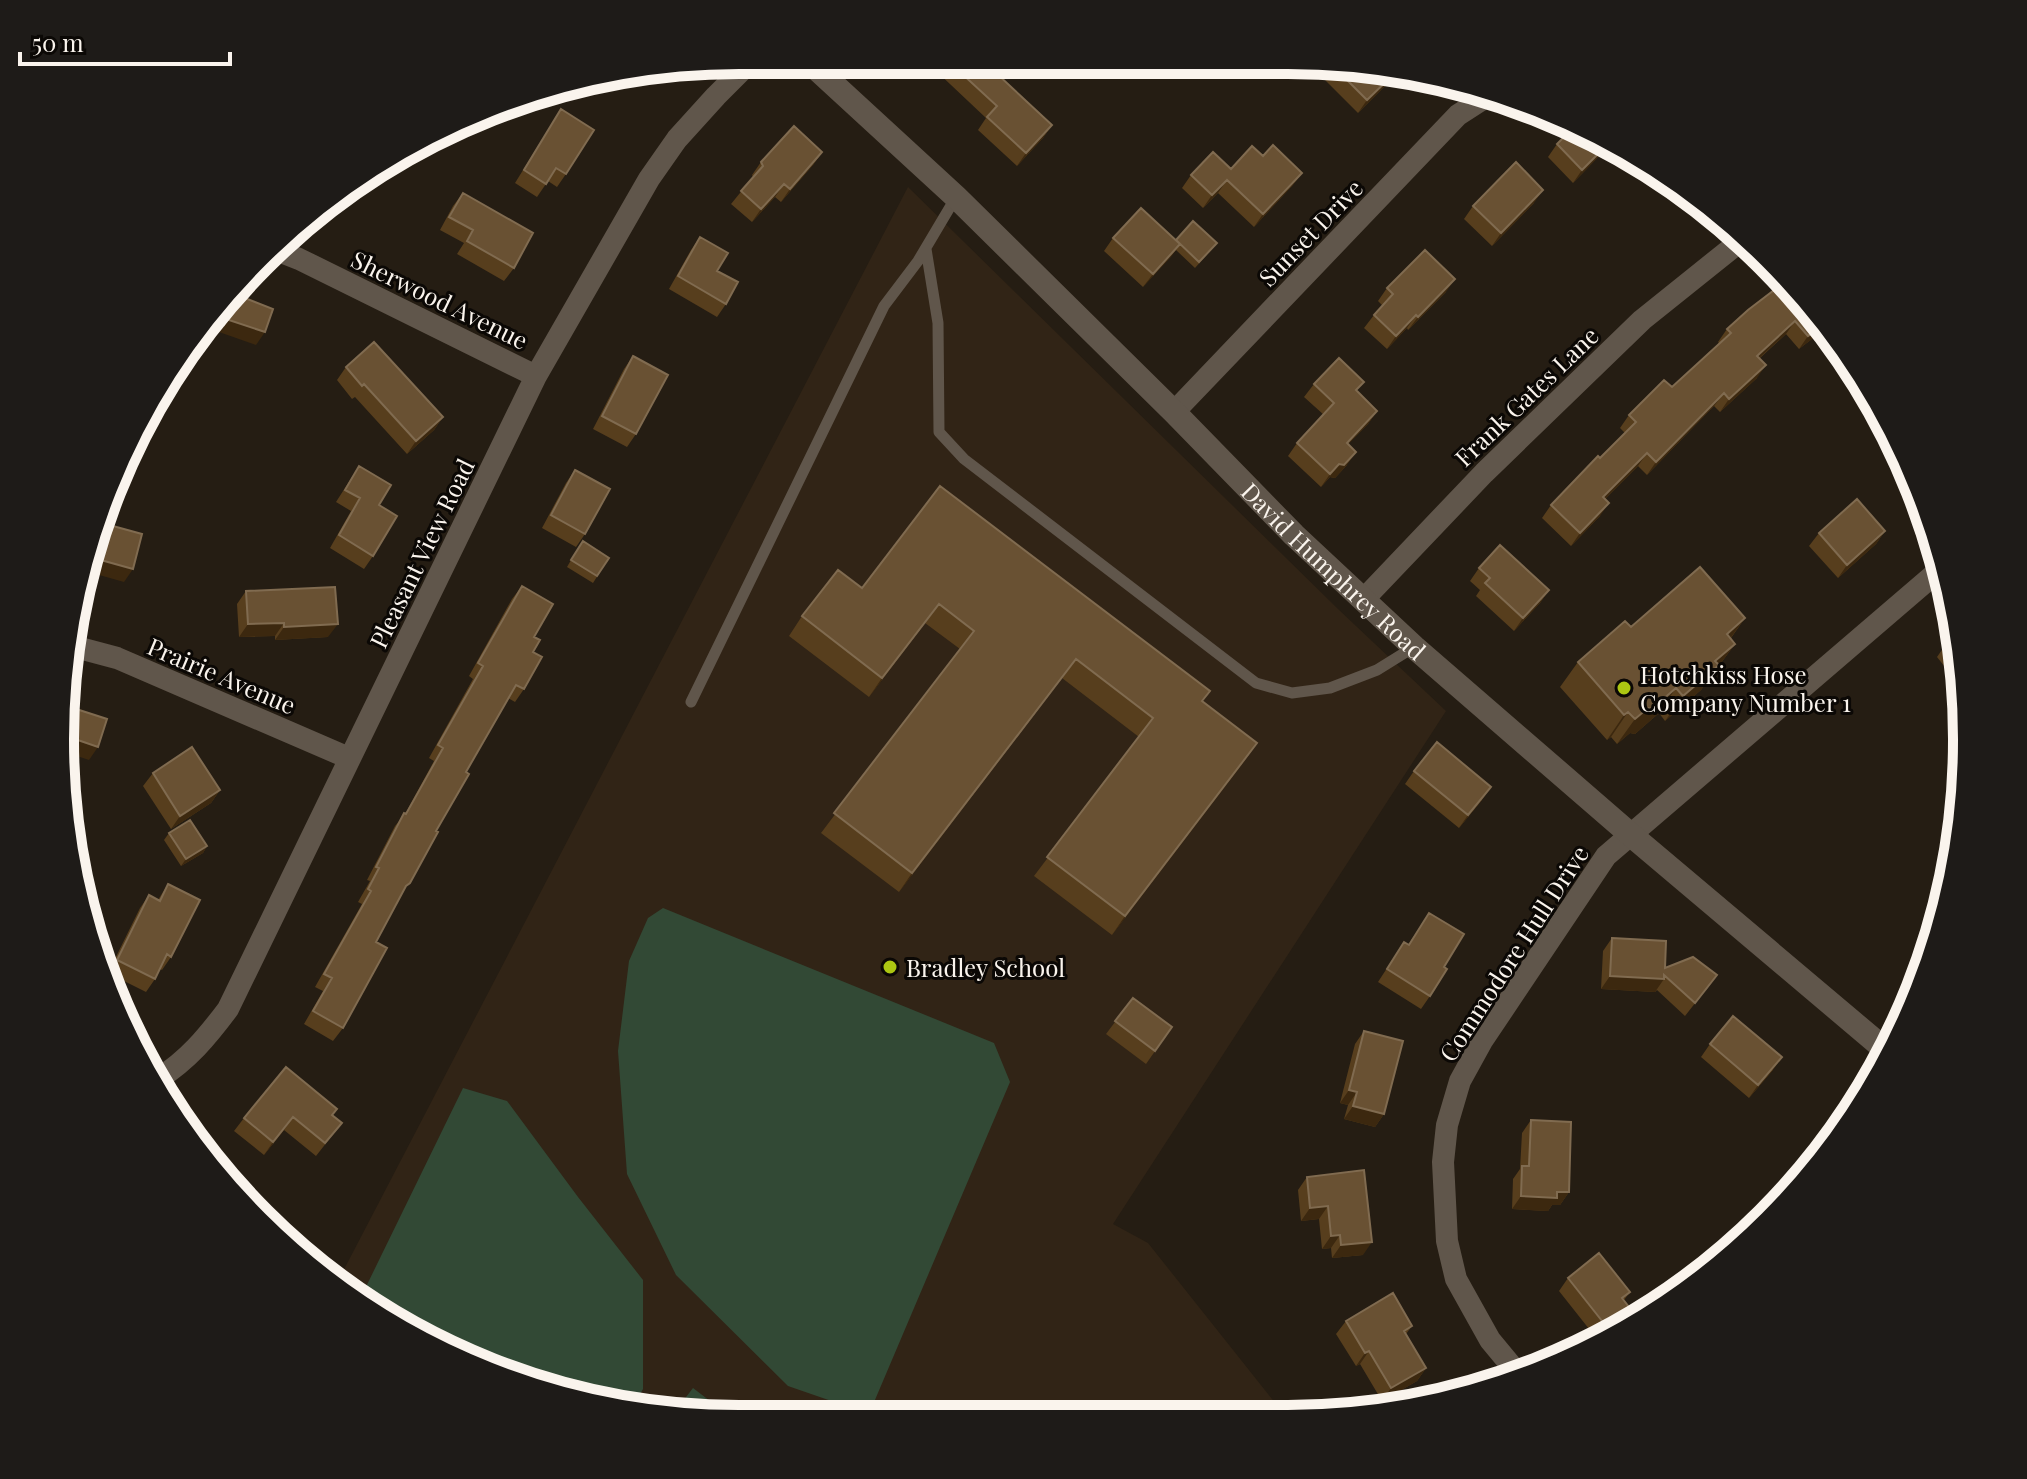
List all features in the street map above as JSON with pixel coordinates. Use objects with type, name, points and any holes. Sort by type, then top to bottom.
[{"type":"street","name":"Pleasant View Road","points":[[165,1075],[182,1063],[228,1009],[536,376],[649,179],[677,139],[739,74]]},
{"type":"street","name":"David Humphrey Road","points":[[822,74],[956,197],[1294,535],[1414,647],[1879,1044]]},
{"type":"street","name":"Sunset Drive","points":[[1174,412],[1458,115],[1478,102]]},
{"type":"street","name":"Frank Gates Lane","points":[[1363,600],[1484,473],[1642,320],[1734,246]]},
{"type":"street","name":"Sherwood Avenue","points":[[285,254],[536,376]]},
{"type":"street","name":"Commodore Hull Drive","points":[[1511,1366],[1490,1340],[1456,1279],[1447,1241],[1443,1162],[1447,1125],[1460,1081],[1482,1041],[1606,856],[1932,576]]},
{"type":"street","name":"Prairie Avenue","points":[[81,648],[117,658],[349,758]]},
{"type":"lane","points":[[691,702],[884,306],[926,249],[956,197]]},
{"type":"lane","points":[[926,249],[938,323],[939,432],[964,459],[1256,683],[1292,693],[1330,688],[1377,670],[1414,647]]},
{"type":"shaded area","name":"Bradley School","points":[[908,187],[1446,711],[1113,1224],[1148,1243],[1277,1405],[740,1405],[653,1399],[567,1382],[485,1354],[407,1316],[342,1273]]},
{"type":"green space","points":[[663,908],[994,1043],[1010,1082],[873,1405],[843,1405],[788,1386],[676,1275],[627,1174],[618,1051],[629,961],[648,918]]},
{"type":"green space","points":[[463,1088],[507,1101],[643,1280],[643,1389],[639,1397],[526,1370],[445,1336],[365,1289]]},
{"type":"green space","points":[[693,1388],[715,1404],[696,1404],[682,1402]]},
{"type":"building","points":[[962,74],[997,74],[1052,125],[1026,153],[987,117],[997,106]]},
{"type":"building","points":[[1343,76],[1386,82],[1367,100]]},
{"type":"building","points":[[561,109],[594,130],[566,174],[556,168],[546,184],[524,170]]},
{"type":"building","points":[[794,126],[822,152],[790,189],[784,184],[761,209],[741,191],[763,166],[761,162]]},
{"type":"building","points":[[1565,136],[1600,152],[1582,170],[1557,144]]},
{"type":"building","points":[[1273,145],[1302,173],[1263,214],[1227,180],[1212,195],[1191,175],[1213,152],[1231,169],[1252,146],[1263,156]]},
{"type":"building","points":[[1516,162],[1543,190],[1501,233],[1473,206]]},
{"type":"building","points":[[463,193],[533,233],[514,268],[467,241],[473,230],[449,217]]},
{"type":"building","points":[[1141,208],[1180,244],[1153,274],[1113,238]]},
{"type":"building","points":[[1193,221],[1217,243],[1199,262],[1176,240]]},
{"type":"building","points":[[700,237],[728,253],[717,271],[738,282],[726,304],[678,276]]},
{"type":"building","points":[[1425,250],[1455,279],[1396,336],[1374,315],[1393,294],[1387,288]]},
{"type":"building","points":[[1776,288],[1813,332],[1808,336],[1795,321],[1757,356],[1766,365],[1729,399],[1724,393],[1656,462],[1647,453],[1603,497],[1609,503],[1580,533],[1551,505],[1636,422],[1629,415],[1664,380],[1672,387],[1731,333],[1727,329]]},
{"type":"building","points":[[243,297],[273,309],[265,332],[226,319],[224,325],[220,324]]},
{"type":"building","points":[[374,342],[443,417],[416,441],[346,367]]},
{"type":"building","points":[[633,356],[668,375],[636,434],[602,416]]},
{"type":"building","points":[[1339,358],[1364,382],[1356,390],[1377,411],[1347,443],[1356,452],[1330,474],[1297,443],[1334,403],[1314,384]]},
{"type":"building","points":[[359,466],[391,485],[379,505],[397,516],[373,556],[339,535],[360,498],[345,490]]},
{"type":"building","points":[[575,470],[610,489],[585,534],[551,515]]},
{"type":"building","points":[[940,486],[1210,691],[1202,701],[1257,743],[1125,916],[1047,857],[1153,718],[1076,659],[912,873],[834,813],[974,631],[939,604],[882,678],[802,616],[838,570],[862,588]]},
{"type":"building","points":[[1857,499],[1885,531],[1847,565],[1819,533]]},
{"type":"building","points":[[109,525],[142,534],[133,569],[99,560]]},
{"type":"building","points":[[583,541],[609,558],[597,576],[571,560]]},
{"type":"building","points":[[1500,545],[1549,590],[1523,618],[1485,583],[1490,578],[1479,568]]},
{"type":"building","points":[[1700,567],[1745,618],[1727,634],[1735,644],[1715,661],[1719,665],[1683,696],[1676,688],[1635,719],[1628,712],[1624,715],[1578,662],[1625,621],[1631,627]]},
{"type":"building","points":[[522,586],[553,604],[534,637],[540,640],[533,652],[542,657],[524,689],[516,685],[466,772],[469,774],[376,942],[387,948],[343,1028],[313,1011],[332,978],[324,974],[371,891],[368,889],[379,868],[376,867],[404,813],[443,748],[438,745],[483,666],[478,663]]},
{"type":"building","points":[[335,587],[338,624],[284,627],[284,623],[248,624],[246,591]]},
{"type":"building","points":[[75,709],[107,719],[98,747],[74,739]]},
{"type":"building","points":[[1437,742],[1491,787],[1468,815],[1414,771]]},
{"type":"building","points":[[192,747],[220,790],[180,816],[153,773]]},
{"type":"building","points":[[190,820],[207,846],[186,859],[169,833]]},
{"type":"building","points":[[168,884],[200,900],[171,957],[167,954],[155,979],[117,960],[149,895],[160,901]]},
{"type":"building","points":[[1429,913],[1464,934],[1430,996],[1387,969],[1404,942],[1409,945]]},
{"type":"building","points":[[1612,938],[1666,941],[1665,968],[1693,957],[1717,975],[1695,1003],[1664,975],[1664,979],[1610,976]]},
{"type":"building","points":[[1133,998],[1172,1027],[1155,1051],[1115,1021]]},
{"type":"building","points":[[1733,1016],[1782,1057],[1758,1085],[1710,1044]]},
{"type":"building","points":[[1364,1031],[1403,1041],[1384,1114],[1353,1106],[1357,1092],[1349,1090]]},
{"type":"building","points":[[286,1067],[337,1109],[332,1115],[342,1123],[325,1143],[293,1117],[273,1142],[244,1118]]},
{"type":"building","points":[[1531,1120],[1571,1122],[1569,1192],[1557,1192],[1557,1198],[1521,1196],[1522,1166],[1529,1166]]},
{"type":"building","points":[[1364,1170],[1372,1242],[1341,1245],[1340,1235],[1331,1236],[1328,1206],[1310,1208],[1307,1177]]},
{"type":"building","points":[[1599,1253],[1630,1292],[1622,1298],[1631,1309],[1605,1324],[1568,1278]]},
{"type":"building","points":[[1393,1293],[1412,1326],[1404,1331],[1426,1368],[1391,1388],[1346,1321]]},
{"type":"place","name":"Hotchkiss Hose Company Number 1","points":[[1624,688]]},
{"type":"place","name":"Bradley School","points":[[890,967]]}]
